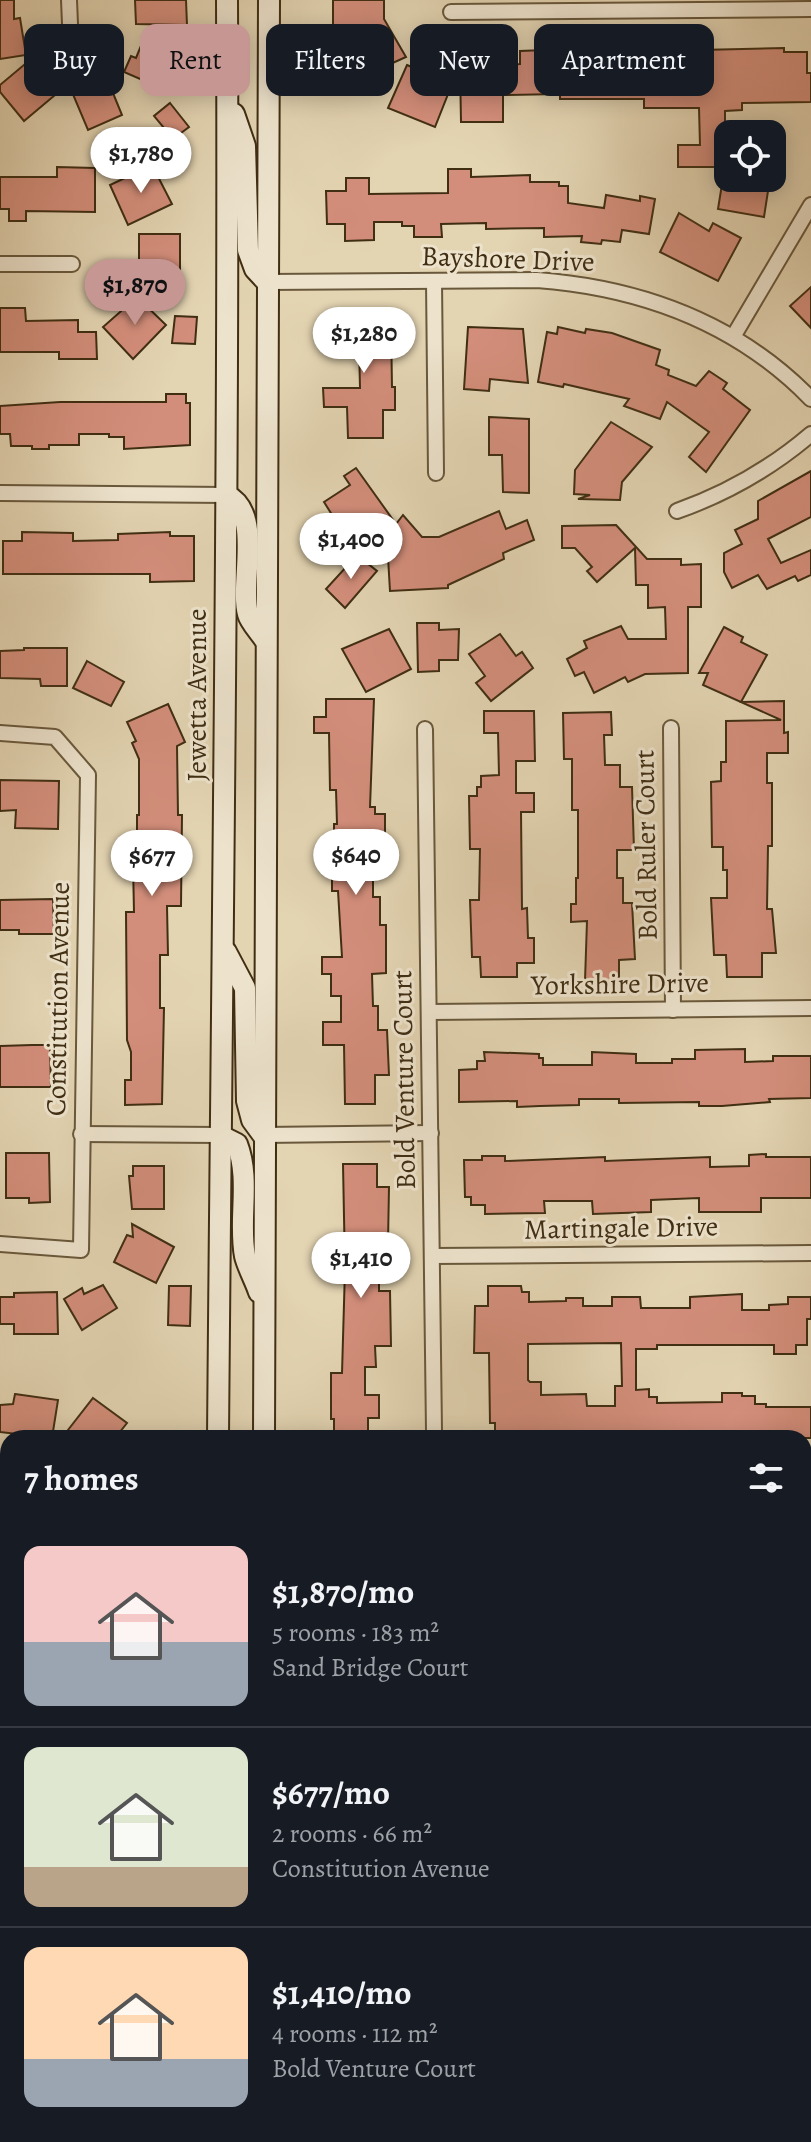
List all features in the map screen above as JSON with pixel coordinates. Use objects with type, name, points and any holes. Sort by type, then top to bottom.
[{"type":"street","points":[[69,0],[70,24]]},
{"type":"street","name":"Jewetta Avenue","points":[[227,0],[227,24]]},
{"type":"street","points":[[264,1430],[269,0]]},
{"type":"street","points":[[451,12],[811,9]]},
{"type":"street","points":[[228,96],[245,146],[248,250],[255,269],[267,282]]},
{"type":"street","name":"Jewetta Avenue","points":[[218,1430],[228,96]]},
{"type":"street","points":[[733,337],[811,205]]},
{"type":"street","points":[[0,264],[72,264]]},
{"type":"street","name":"Bayshore Drive","points":[[267,282],[537,280],[592,286],[660,303],[733,337],[773,365],[811,399]]},
{"type":"street","points":[[434,281],[436,473]]},
{"type":"street","points":[[677,511],[714,498],[749,480],[782,459],[811,434]]},
{"type":"street","points":[[0,493],[226,495],[238,506],[247,525],[248,614],[265,640]]},
{"type":"street","name":"Bold Ruler Court","points":[[671,728],[673,1010]]},
{"type":"street","name":"Bold Venture Court","points":[[425,729],[434,1430]]},
{"type":"street","name":"Constitution Avenue","points":[[0,733],[55,737],[88,775],[81,1250],[0,1244]]},
{"type":"street","points":[[224,948],[245,988],[247,1101],[252,1120],[263,1135]]},
{"type":"street","name":"Yorkshire Drive","points":[[430,1012],[811,1008]]},
{"type":"street","points":[[263,1135],[431,1133]]},
{"type":"street","points":[[81,1134],[219,1135],[237,1144],[243,1170],[245,1256],[263,1303]]},
{"type":"street","name":"Martingale Drive","points":[[432,1256],[811,1253]]},
{"type":"building","points":[[0,0],[14,0],[14,19],[20,18],[24,55],[0,59]]},
{"type":"building","points":[[135,0],[186,0],[187,24],[136,24]]},
{"type":"building","points":[[333,0],[384,0],[387,24],[333,24]]},
{"type":"building","points":[[394,36],[406,57],[394,62]]},
{"type":"building","points":[[140,48],[140,79],[124,72],[131,56],[136,58]]},
{"type":"building","points":[[784,48],[784,52],[807,52],[811,102],[742,103],[742,110],[725,111],[725,120],[714,120],[714,167],[678,167],[678,145],[700,145],[699,108],[644,108],[644,99],[560,99],[560,96],[714,96],[714,50]]},
{"type":"building","points":[[534,50],[534,94],[518,95],[520,51]]},
{"type":"building","points":[[24,65],[24,96],[54,96],[24,121],[0,92],[0,85]]},
{"type":"building","points":[[407,65],[410,66],[410,96],[447,96],[435,127],[388,108]]},
{"type":"building","points":[[74,96],[114,96],[122,115],[88,130]]},
{"type":"building","points":[[461,96],[503,96],[503,122],[461,122]]},
{"type":"building","points":[[170,103],[189,127],[173,139],[154,116]]},
{"type":"building","points":[[152,165],[172,204],[128,225],[110,185]]},
{"type":"building","points":[[57,167],[95,168],[95,212],[26,211],[26,221],[9,221],[9,209],[0,209],[0,177],[57,177]]},
{"type":"building","points":[[448,169],[471,169],[471,177],[530,175],[530,182],[559,182],[559,186],[568,186],[568,203],[604,208],[606,195],[640,201],[640,196],[655,199],[649,234],[622,230],[620,242],[602,240],[601,244],[581,242],[582,236],[544,237],[544,228],[486,229],[486,223],[441,224],[442,237],[414,237],[414,226],[402,226],[402,222],[374,222],[374,240],[345,241],[345,224],[327,224],[326,191],[346,191],[346,178],[369,178],[369,194],[448,193]]},
{"type":"building","points":[[721,192],[768,192],[764,217],[718,209]]},
{"type":"building","points":[[679,213],[709,231],[713,223],[741,238],[718,281],[660,252]]},
{"type":"building","points":[[139,234],[180,234],[180,269],[157,269],[157,282],[139,282]]},
{"type":"building","points":[[811,287],[811,328],[790,306]]},
{"type":"building","points":[[137,297],[166,325],[133,359],[103,327]]},
{"type":"building","points":[[0,308],[25,308],[26,321],[78,320],[78,332],[96,332],[97,359],[59,359],[59,352],[0,352]]},
{"type":"building","points":[[370,313],[370,323],[391,323],[395,410],[383,410],[383,438],[348,438],[347,407],[324,407],[323,388],[360,388],[359,345],[327,345],[326,321],[354,320],[354,314]]},
{"type":"building","points":[[175,316],[197,317],[195,344],[172,343]]},
{"type":"building","points":[[468,327],[523,329],[528,383],[490,379],[489,391],[464,389]]},
{"type":"building","points":[[558,327],[585,333],[586,329],[612,333],[660,350],[656,365],[669,370],[668,375],[696,386],[709,371],[727,383],[723,389],[750,410],[706,472],[689,457],[709,432],[667,402],[660,419],[624,406],[629,399],[564,384],[563,387],[538,382],[547,332],[557,334]]},
{"type":"building","points":[[166,394],[186,394],[186,403],[190,403],[190,445],[124,449],[124,437],[79,434],[79,445],[49,445],[49,449],[32,449],[32,446],[11,446],[10,434],[0,434],[0,406],[60,402],[166,402]]},
{"type":"building","points":[[489,417],[529,419],[529,493],[503,492],[502,455],[489,455]]},
{"type":"building","points":[[611,422],[652,447],[622,482],[620,500],[578,499],[590,495],[574,494],[575,470]]},
{"type":"building","points":[[356,468],[396,524],[403,515],[422,537],[439,537],[499,511],[506,529],[527,520],[534,540],[503,553],[504,559],[448,585],[448,588],[390,591],[386,523],[351,545],[324,502],[350,485],[344,476]]},
{"type":"building","points":[[811,471],[811,517],[768,539],[781,563],[811,550],[811,575],[798,581],[795,576],[767,589],[758,575],[732,588],[724,572],[724,553],[742,544],[735,530],[758,519],[758,501]]},
{"type":"building","points":[[616,525],[647,559],[681,559],[681,565],[701,564],[701,607],[688,607],[688,673],[645,674],[628,682],[625,677],[594,693],[584,672],[575,676],[567,659],[587,648],[584,641],[621,626],[628,639],[666,639],[665,607],[648,608],[648,585],[636,585],[635,548],[597,582],[587,571],[592,567],[575,548],[562,548],[562,526]]},
{"type":"building","points":[[22,532],[73,533],[73,541],[118,540],[118,534],[170,532],[170,536],[194,536],[194,581],[150,582],[150,574],[3,574],[3,541],[22,541]]},
{"type":"building","points":[[357,555],[377,571],[345,608],[326,589]]},
{"type":"building","points":[[417,623],[439,623],[439,630],[459,629],[458,660],[439,660],[439,671],[418,672]]},
{"type":"building","points":[[724,627],[743,637],[741,642],[767,655],[741,702],[784,701],[784,733],[788,732],[788,753],[767,753],[767,783],[772,783],[772,846],[768,846],[767,909],[772,909],[776,953],[762,953],[762,977],[727,977],[726,955],[714,955],[711,898],[727,898],[727,870],[723,870],[723,847],[712,847],[711,782],[721,781],[721,762],[726,762],[726,721],[781,720],[703,685],[708,673],[699,673]]},
{"type":"building","points":[[389,629],[411,669],[366,692],[342,649]]},
{"type":"building","points":[[500,634],[516,656],[522,652],[533,668],[491,701],[476,683],[485,676],[469,654]]},
{"type":"building","points":[[67,648],[67,686],[41,686],[40,679],[0,678],[0,651]]},
{"type":"building","points":[[87,661],[124,682],[111,706],[73,688]]},
{"type":"building","points":[[326,699],[374,699],[370,807],[375,807],[375,814],[385,814],[385,869],[373,869],[373,897],[380,897],[380,925],[386,925],[386,973],[372,974],[373,1006],[378,1006],[378,1030],[387,1030],[389,1075],[375,1075],[375,1104],[345,1104],[344,1045],[323,1045],[323,1022],[341,1022],[341,996],[331,996],[331,974],[322,974],[322,957],[342,957],[338,891],[332,891],[332,872],[322,872],[322,850],[334,849],[334,824],[337,824],[336,790],[330,790],[329,733],[314,733],[314,717],[326,717]]},
{"type":"building","points":[[168,704],[185,742],[177,746],[178,815],[182,815],[181,906],[167,906],[168,955],[160,955],[160,1008],[164,1008],[162,1104],[125,1105],[125,1080],[131,1080],[131,1052],[127,1040],[126,912],[134,912],[133,863],[137,863],[139,815],[139,759],[132,743],[136,741],[127,722]]},
{"type":"building","points":[[484,711],[534,711],[535,761],[516,761],[516,793],[534,793],[534,812],[521,812],[522,909],[527,908],[528,938],[534,938],[534,963],[517,963],[517,977],[481,977],[480,957],[472,957],[470,900],[479,900],[480,849],[470,849],[469,796],[477,796],[481,776],[499,775],[498,733],[484,733]]},
{"type":"building","points":[[611,712],[612,735],[604,735],[605,765],[620,765],[620,787],[632,787],[634,850],[617,850],[617,878],[623,878],[623,903],[632,903],[635,959],[619,960],[619,980],[585,981],[587,921],[571,922],[571,904],[576,904],[578,878],[578,810],[572,810],[572,759],[564,759],[563,713]]},
{"type":"building","points":[[0,780],[59,781],[58,829],[15,828],[16,810],[0,811]]},
{"type":"building","points":[[53,899],[54,934],[19,934],[19,930],[0,930],[0,900]]},
{"type":"building","points":[[50,1045],[51,1087],[0,1087],[0,1046]]},
{"type":"building","points":[[745,1049],[745,1062],[773,1061],[773,1056],[811,1056],[811,1098],[769,1099],[770,1102],[722,1106],[699,1106],[699,1102],[619,1103],[619,1099],[579,1099],[579,1105],[517,1107],[517,1101],[459,1102],[459,1070],[477,1069],[477,1061],[485,1061],[484,1052],[539,1054],[543,1065],[592,1065],[592,1052],[636,1054],[636,1063],[672,1063],[672,1059],[695,1059],[695,1050]]},
{"type":"building","points":[[6,1153],[49,1153],[50,1202],[29,1203],[29,1198],[6,1198]]},
{"type":"building","points":[[766,1154],[766,1157],[811,1157],[811,1198],[761,1198],[761,1212],[699,1212],[699,1198],[651,1200],[651,1212],[593,1214],[592,1201],[544,1201],[545,1213],[485,1214],[485,1205],[471,1205],[471,1197],[465,1197],[464,1160],[482,1160],[482,1156],[505,1156],[505,1161],[710,1157],[710,1167],[749,1166],[749,1155]]},
{"type":"building","points":[[343,1164],[377,1164],[377,1187],[389,1187],[388,1243],[379,1243],[379,1291],[390,1291],[391,1346],[375,1346],[376,1367],[365,1367],[365,1395],[379,1395],[379,1418],[368,1418],[368,1430],[334,1430],[334,1419],[331,1419],[331,1373],[342,1373],[345,1269]]},
{"type":"building","points":[[133,1166],[164,1166],[164,1209],[132,1209],[129,1176],[133,1176]]},
{"type":"building","points":[[132,1224],[174,1247],[156,1283],[114,1262],[127,1235],[133,1237]]},
{"type":"building","points":[[103,1285],[117,1308],[82,1330],[64,1299],[82,1288],[84,1294]]},
{"type":"building","points":[[169,1286],[191,1286],[190,1326],[168,1325]]},
{"type":"building","points":[[488,1286],[521,1286],[522,1292],[529,1292],[529,1302],[583,1298],[583,1306],[612,1306],[612,1297],[640,1297],[641,1308],[690,1308],[690,1297],[742,1294],[742,1310],[769,1310],[769,1305],[788,1304],[788,1297],[811,1297],[807,1345],[796,1345],[796,1354],[774,1354],[774,1345],[657,1345],[657,1349],[636,1349],[636,1390],[649,1389],[649,1397],[657,1397],[657,1403],[722,1402],[722,1393],[742,1393],[742,1396],[755,1396],[755,1404],[766,1404],[766,1407],[811,1407],[811,1430],[495,1430],[495,1423],[490,1423],[489,1353],[474,1353],[475,1306],[488,1306]],"holes":[[[621,1343],[622,1386],[615,1386],[615,1406],[587,1406],[586,1394],[541,1395],[541,1382],[528,1380],[528,1344]]]},
{"type":"building","points":[[57,1292],[58,1334],[14,1334],[14,1324],[0,1324],[0,1297],[14,1297],[14,1293]]},
{"type":"building","points":[[15,1394],[58,1400],[53,1430],[0,1430],[0,1405],[13,1404]]},
{"type":"building","points":[[93,1398],[127,1423],[121,1430],[68,1430]]}]
